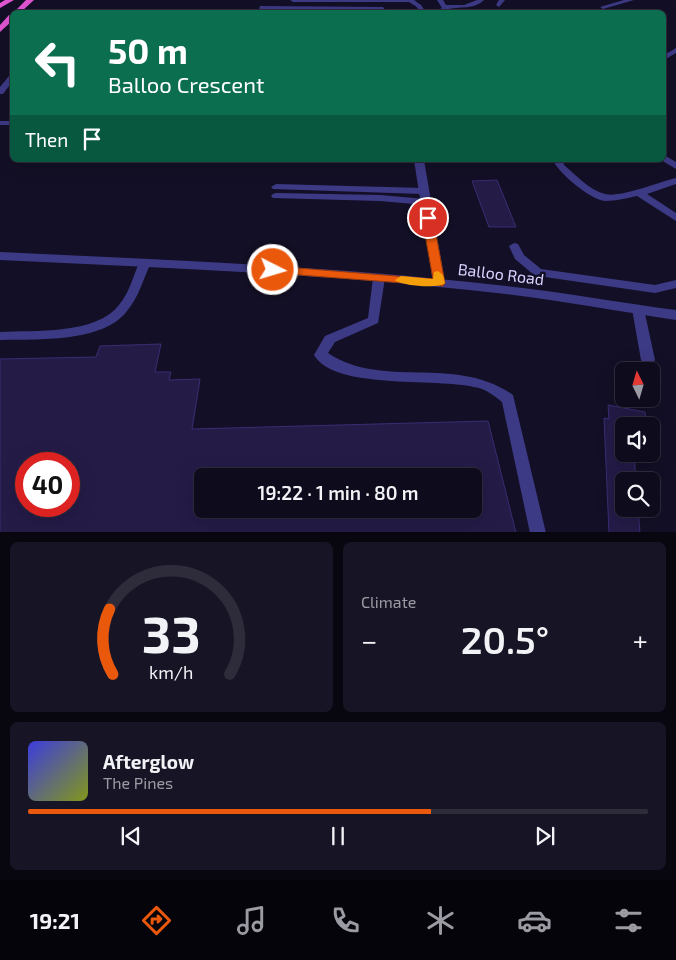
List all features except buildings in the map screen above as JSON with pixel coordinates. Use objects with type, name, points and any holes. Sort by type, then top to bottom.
[{"type":"highway","points":[[0,5],[4,0]]},
{"type":"highway","points":[[0,5],[10,0]]},
{"type":"highway","points":[[19,10],[30,0]]},
{"type":"highway","points":[[0,30],[10,19]]},
{"type":"street","points":[[419,162],[439,283]]},
{"type":"street","name":"Balloo Road","points":[[0,256],[52,260],[145,262],[439,283],[498,289],[676,315]]},
{"type":"street","name":"Balloo Road","points":[[0,263],[52,260]]},
{"type":"lane","points":[[293,0],[410,0],[421,9]]},
{"type":"lane","points":[[440,0],[445,7],[478,4],[481,0]]},
{"type":"lane","points":[[603,7],[631,0]]},
{"type":"lane","points":[[261,10],[262,7],[383,10]]},
{"type":"lane","points":[[0,92],[10,80]]},
{"type":"lane","points":[[559,162],[560,166],[598,197],[613,198],[640,193],[676,181]]},
{"type":"lane","points":[[276,191],[380,198],[424,196]]},
{"type":"lane","points":[[640,193],[676,218]]},
{"type":"lane","points":[[514,246],[519,257],[538,272],[647,288],[676,284]]},
{"type":"lane","points":[[0,336],[74,331],[113,317],[123,309],[145,262]]},
{"type":"lane","points":[[379,278],[374,320],[330,339],[321,355],[328,362],[347,371],[466,380],[485,384],[503,395],[508,400],[538,532]]},
{"type":"lane","points":[[638,310],[648,360]]},
{"type":"slow traffic","points":[[401,280],[439,283],[438,275]]},
{"type":"route","points":[[273,270],[439,283],[428,218]]}]
